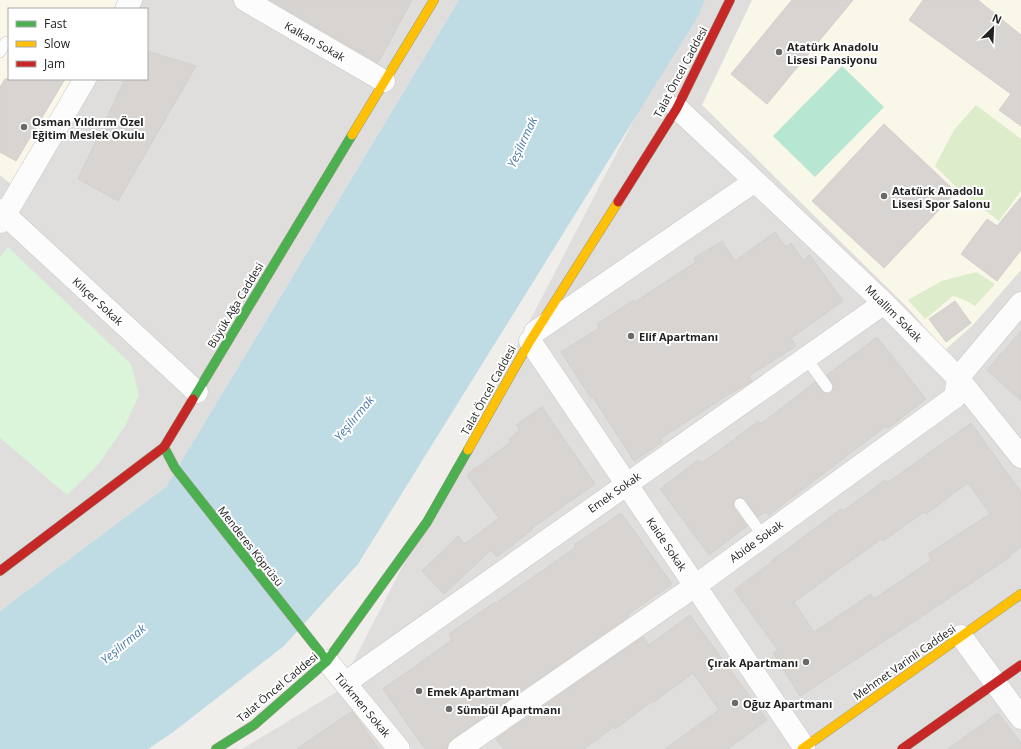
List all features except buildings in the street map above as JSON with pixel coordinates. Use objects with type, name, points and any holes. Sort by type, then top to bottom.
[{"type":"street","name":"Kalkan Sokak","points":[[245,0],[384,81]]},
{"type":"street","name":"Büyük Ağa Caddesi","points":[[0,571],[164,447],[434,0]]},
{"type":"street","name":"Talat Öncel Caddesi","points":[[216,749],[254,725],[327,661],[427,522],[532,336],[677,108],[730,0]]},
{"type":"street","points":[[2,215],[84,80]]},
{"type":"street","name":"Muallim Sokak","points":[[677,108],[884,302],[958,378],[1021,457]]},
{"type":"street","points":[[532,336],[755,181]]},
{"type":"street","name":"Kılıçer Sokak","points":[[2,215],[197,392]]},
{"type":"street","name":"Emek Sokak","points":[[345,683],[884,302]]},
{"type":"street","name":"Abide Sokak","points":[[459,749],[695,586],[955,397],[958,378],[1021,303]]},
{"type":"street","name":"Kaide Sokak","points":[[532,336],[626,484],[803,748]]},
{"type":"street","name":"Menderes Köprüsü","points":[[164,447],[175,468],[327,661]]},
{"type":"street","name":"Mehmet Varinli Caddesi","points":[[803,748],[1021,594]]},
{"type":"street","points":[[961,636],[1021,718]]},
{"type":"street","name":"Türkmen Sokak","points":[[327,661],[399,749]]},
{"type":"street","points":[[902,749],[1021,665]]},
{"type":"lane","points":[[0,52],[6,42]]},
{"type":"lane","points":[[806,358],[827,386]]},
{"type":"lane","points":[[740,504],[763,536]]},
{"type":"shaded area","points":[[0,0],[459,0],[166,487],[0,611]]},
{"type":"shaded area","name":"Osman Yıldırım Özel Eğitim Meslek Okulu","points":[[0,0],[122,0],[118,8],[8,8],[8,80],[76,80],[13,186],[0,175]]},
{"type":"shaded area","points":[[696,0],[1021,0],[1021,749],[242,749],[338,691]]},
{"type":"shaded area","points":[[752,0],[1021,0],[1021,270],[973,325],[945,350],[908,308],[702,105]]},
{"type":"green space","points":[[842,66],[884,107],[815,177],[773,136]]},
{"type":"green space","points":[[976,105],[1021,139],[1021,191],[999,221],[961,192],[935,166],[954,130]]},
{"type":"green space","points":[[8,247],[131,364],[139,395],[125,426],[98,465],[67,495],[0,438],[0,257]]},
{"type":"green space","points":[[976,272],[995,284],[975,306],[965,300],[953,296],[925,319],[908,300],[942,281]]},
{"type":"water","name":"Yeşilırmak","points":[[459,0],[705,0],[697,18],[358,564],[284,646],[172,733],[148,749],[0,749],[0,611],[166,487]]},
{"type":"traffic: fast","points":[[193,399],[352,135]]},
{"type":"traffic: fast","points":[[164,447],[175,468],[327,661]]},
{"type":"traffic: fast","points":[[216,749],[254,725],[327,661],[427,522],[468,450]]},
{"type":"traffic: slow","points":[[352,135],[434,0]]},
{"type":"traffic: slow","points":[[468,450],[530,341],[618,202]]},
{"type":"traffic: slow","points":[[802,749],[1021,594]]},
{"type":"traffic: jam","points":[[618,202],[677,108],[730,0]]},
{"type":"traffic: jam","points":[[0,571],[164,447],[193,399]]},
{"type":"traffic: jam","points":[[902,749],[1021,665]]},
{"type":"place","name":"Atatürk Anadolu Lisesi Pansiyonu","points":[[779,52]]},
{"type":"place","name":"Osman Yıldırım Özel Eğitim Meslek Okulu","points":[[24,127]]},
{"type":"place","name":"Atatürk Anadolu Lisesi Spor Salonu","points":[[884,196]]},
{"type":"place","name":"Elif Apartmanı","points":[[631,336]]},
{"type":"place","name":"Çırak Apartmanı","points":[[806,662]]},
{"type":"place","name":"Emek Apartmanı","points":[[419,691]]},
{"type":"place","name":"Oğuz Apartmanı","points":[[735,703]]},
{"type":"place","name":"Sümbül Apartmanı","points":[[449,709]]}]
